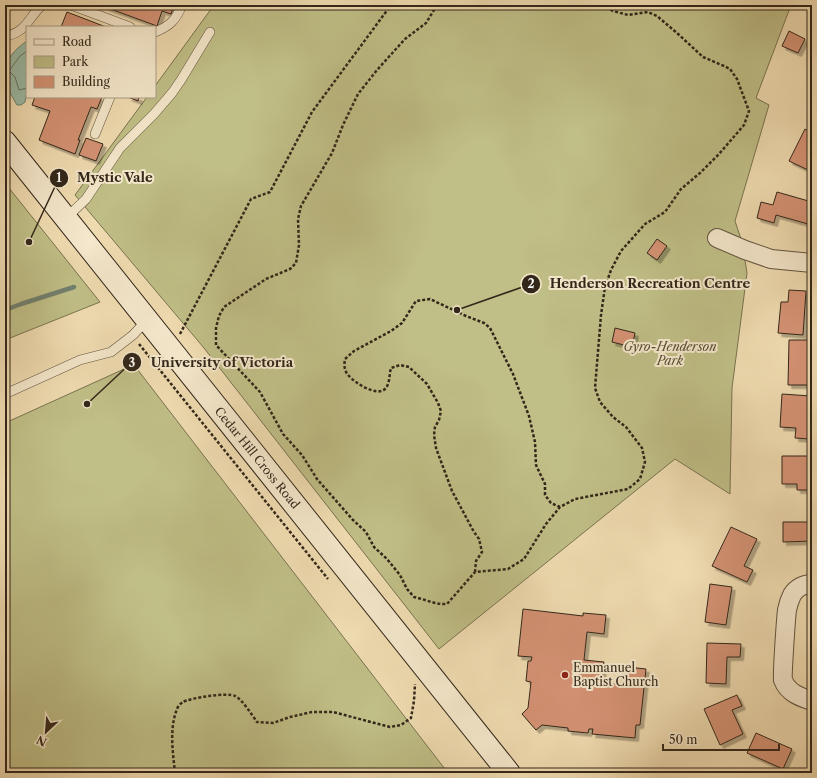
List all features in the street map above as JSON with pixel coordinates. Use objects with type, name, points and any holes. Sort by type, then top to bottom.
[{"type":"main road","name":"Cedar Hill Cross Road","points":[[5,142],[66,218],[140,328],[509,773]]},
{"type":"street","points":[[716,238],[771,259],[812,263]]},
{"type":"street","points":[[812,584],[798,588],[791,596],[787,610],[783,679],[790,690],[799,697],[812,701]]},
{"type":"lane","points":[[5,36],[14,35],[24,28],[42,5]]},
{"type":"lane","points":[[71,5],[127,26]]},
{"type":"lane","points":[[156,32],[165,28],[177,17],[182,5]]},
{"type":"lane","points":[[66,218],[86,199],[120,148],[154,114],[172,92],[210,32]]},
{"type":"lane","points":[[96,134],[110,98]]},
{"type":"lane","points":[[5,394],[80,360],[111,352],[140,328]]},
{"type":"path","points":[[180,334],[251,199],[270,192],[312,112],[391,5]]},
{"type":"path","points":[[437,5],[426,23],[405,39],[358,94],[343,125],[332,153],[301,206],[298,219],[299,245],[296,263],[290,269],[266,279],[224,307],[219,316],[216,328],[216,345],[260,392],[283,434],[302,455],[317,479],[353,520],[366,532],[374,547],[387,559],[400,575],[407,589],[414,597],[437,604],[447,604],[475,572],[476,561],[482,552],[479,539],[452,491],[436,448],[434,427],[439,420],[441,411],[438,402],[430,389],[409,367],[400,365],[392,368],[388,375],[388,383],[385,389],[380,392],[359,384],[348,376],[344,367],[345,358],[354,351],[391,331],[402,323],[416,301],[430,298],[466,316],[484,323],[490,328],[514,374],[529,416],[535,442],[536,465],[545,484],[545,494],[551,503],[560,507]]},
{"type":"path","points":[[475,572],[508,569],[524,559],[546,524],[560,507],[575,499],[628,490],[640,480],[644,462],[642,448],[626,427],[613,417],[600,402],[595,388],[605,287],[611,270],[622,251],[645,224],[665,212],[681,189],[719,154],[744,125],[749,111],[736,79],[730,70],[703,57],[677,32],[657,16],[648,12],[628,15],[601,5]]},
{"type":"path","points":[[140,328],[159,370],[330,581]]},
{"type":"path","points":[[176,773],[172,747],[173,726],[177,707],[184,702],[224,694],[235,696],[257,722],[273,723],[312,712],[333,712],[390,727],[401,725],[411,718],[415,682]]},
{"type":"green space","name":"Gyro-Henderson Park","points":[[214,5],[791,5],[756,98],[769,105],[735,221],[742,242],[747,273],[732,388],[730,494],[675,459],[439,649],[204,348],[75,195],[146,98],[156,98],[156,85]]},
{"type":"green space","points":[[5,183],[100,302],[5,340]]},
{"type":"green space","points":[[133,365],[448,773],[5,773],[5,423]]},
{"type":"water","points":[[26,42],[26,97],[25,102],[21,105],[17,105],[11,95],[6,78],[7,62],[18,48]]},
{"type":"building","points":[[106,5],[174,5],[171,14],[162,11],[157,26],[105,7]]},
{"type":"building","points":[[67,12],[103,26],[61,26]]},
{"type":"building","points":[[789,31],[805,39],[798,53],[782,46]]},
{"type":"building","points":[[812,44],[812,56],[807,54]]},
{"type":"building","points":[[35,98],[102,98],[97,109],[91,107],[78,140],[80,140],[75,154],[39,140],[50,111],[32,105]]},
{"type":"building","points":[[130,98],[139,98],[138,101]]},
{"type":"building","points":[[812,106],[812,116],[808,114]]},
{"type":"building","points":[[805,129],[812,133],[812,162],[808,170],[789,161]]},
{"type":"building","points":[[86,138],[103,144],[96,161],[79,155]]},
{"type":"building","points":[[777,192],[812,202],[812,212],[808,224],[776,215],[774,223],[757,218],[761,202],[773,205]]},
{"type":"building","points":[[657,239],[667,246],[657,260],[647,253]]},
{"type":"building","points":[[789,290],[806,291],[803,335],[778,333],[781,302],[788,302]]},
{"type":"building","points":[[615,328],[635,333],[632,347],[612,342]]},
{"type":"building","points":[[789,340],[812,340],[812,385],[788,385]]},
{"type":"building","points":[[782,394],[811,396],[809,439],[795,438],[796,428],[780,427]]},
{"type":"building","points":[[782,456],[812,456],[812,490],[797,490],[797,484],[782,484]]},
{"type":"building","points":[[783,522],[812,522],[812,541],[783,542]]},
{"type":"building","points":[[731,527],[757,539],[744,566],[753,570],[747,582],[712,566]]},
{"type":"building","points":[[710,584],[732,587],[726,625],[705,622]]},
{"type":"building","name":"Emmanuel Baptist Church","points":[[523,609],[583,616],[583,613],[606,615],[604,634],[587,632],[584,660],[604,662],[601,683],[626,685],[628,667],[646,669],[640,725],[636,725],[635,738],[592,734],[593,729],[589,729],[588,733],[568,731],[568,728],[542,725],[536,730],[522,714],[528,708],[531,682],[526,681],[528,661],[531,661],[532,657],[518,656]]},
{"type":"building","points":[[707,643],[741,644],[740,657],[727,657],[726,684],[706,683]]},
{"type":"building","points":[[737,695],[742,706],[732,710],[743,734],[720,745],[704,709]]},
{"type":"building","points":[[756,733],[792,749],[783,769],[747,753]]},
{"type":"waterway","points":[[5,310],[74,287]]},
{"type":"place","name":"Mystic Vale","points":[[29,242]]},
{"type":"place","name":"Henderson Recreation Centre","points":[[457,310]]},
{"type":"place","name":"University of Victoria","points":[[87,404]]},
{"type":"place","name":"Emmanuel Baptist Church","points":[[565,675]]}]
